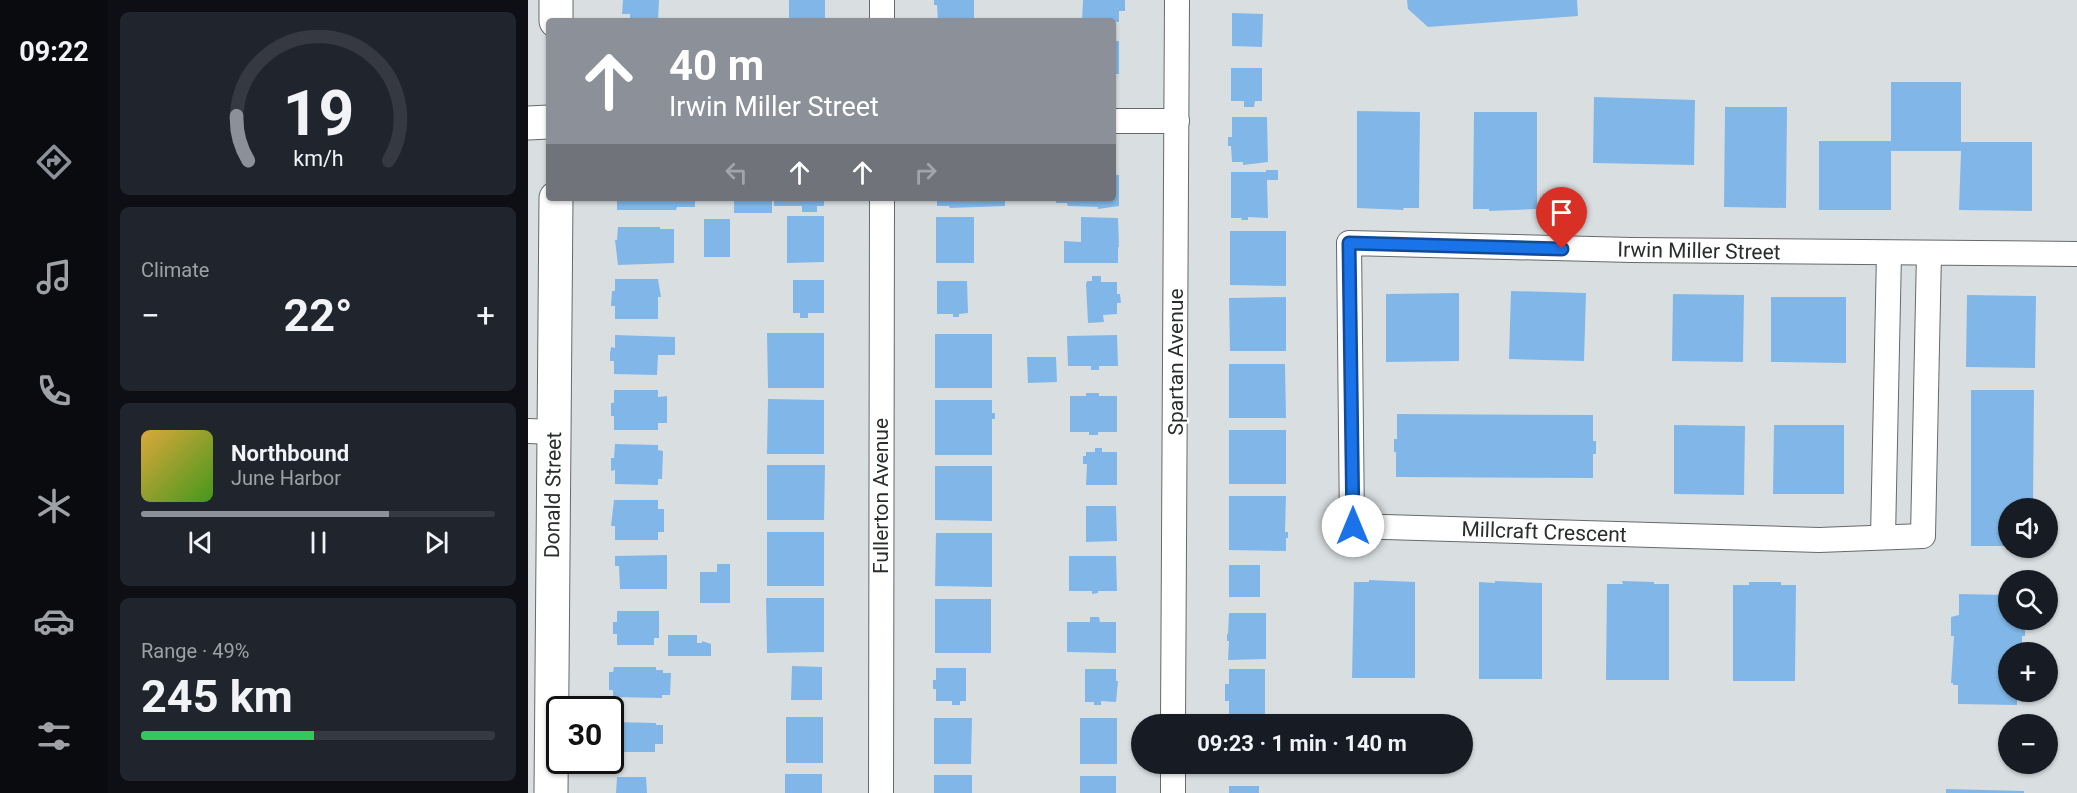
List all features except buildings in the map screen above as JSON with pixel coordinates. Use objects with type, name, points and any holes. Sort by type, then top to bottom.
[{"type":"street","points":[[556,0],[556,18]]},
{"type":"street","points":[[882,0],[882,18]]},
{"type":"street","name":"Spartan Avenue","points":[[1173,714],[1177,0]]},
{"type":"street","points":[[1116,121],[1177,121]]},
{"type":"street","points":[[528,123],[546,122]]},
{"type":"street","name":"Donald Street","points":[[551,793],[541,432],[556,201]]},
{"type":"street","name":"Fullerton Avenue","points":[[881,793],[882,201]]},
{"type":"street","name":"Irwin Miller Street","points":[[1352,378],[1349,243],[1632,250],[2077,254]]},
{"type":"street","points":[[1883,537],[1889,253]]},
{"type":"street","name":"Millcraft Crescent","points":[[1352,378],[1353,526],[1820,540],[1923,536],[1929,253]]},
{"type":"street","points":[[1173,774],[1173,793]]},
{"type":"route","points":[[1353,526],[1349,243],[1562,249]]}]
